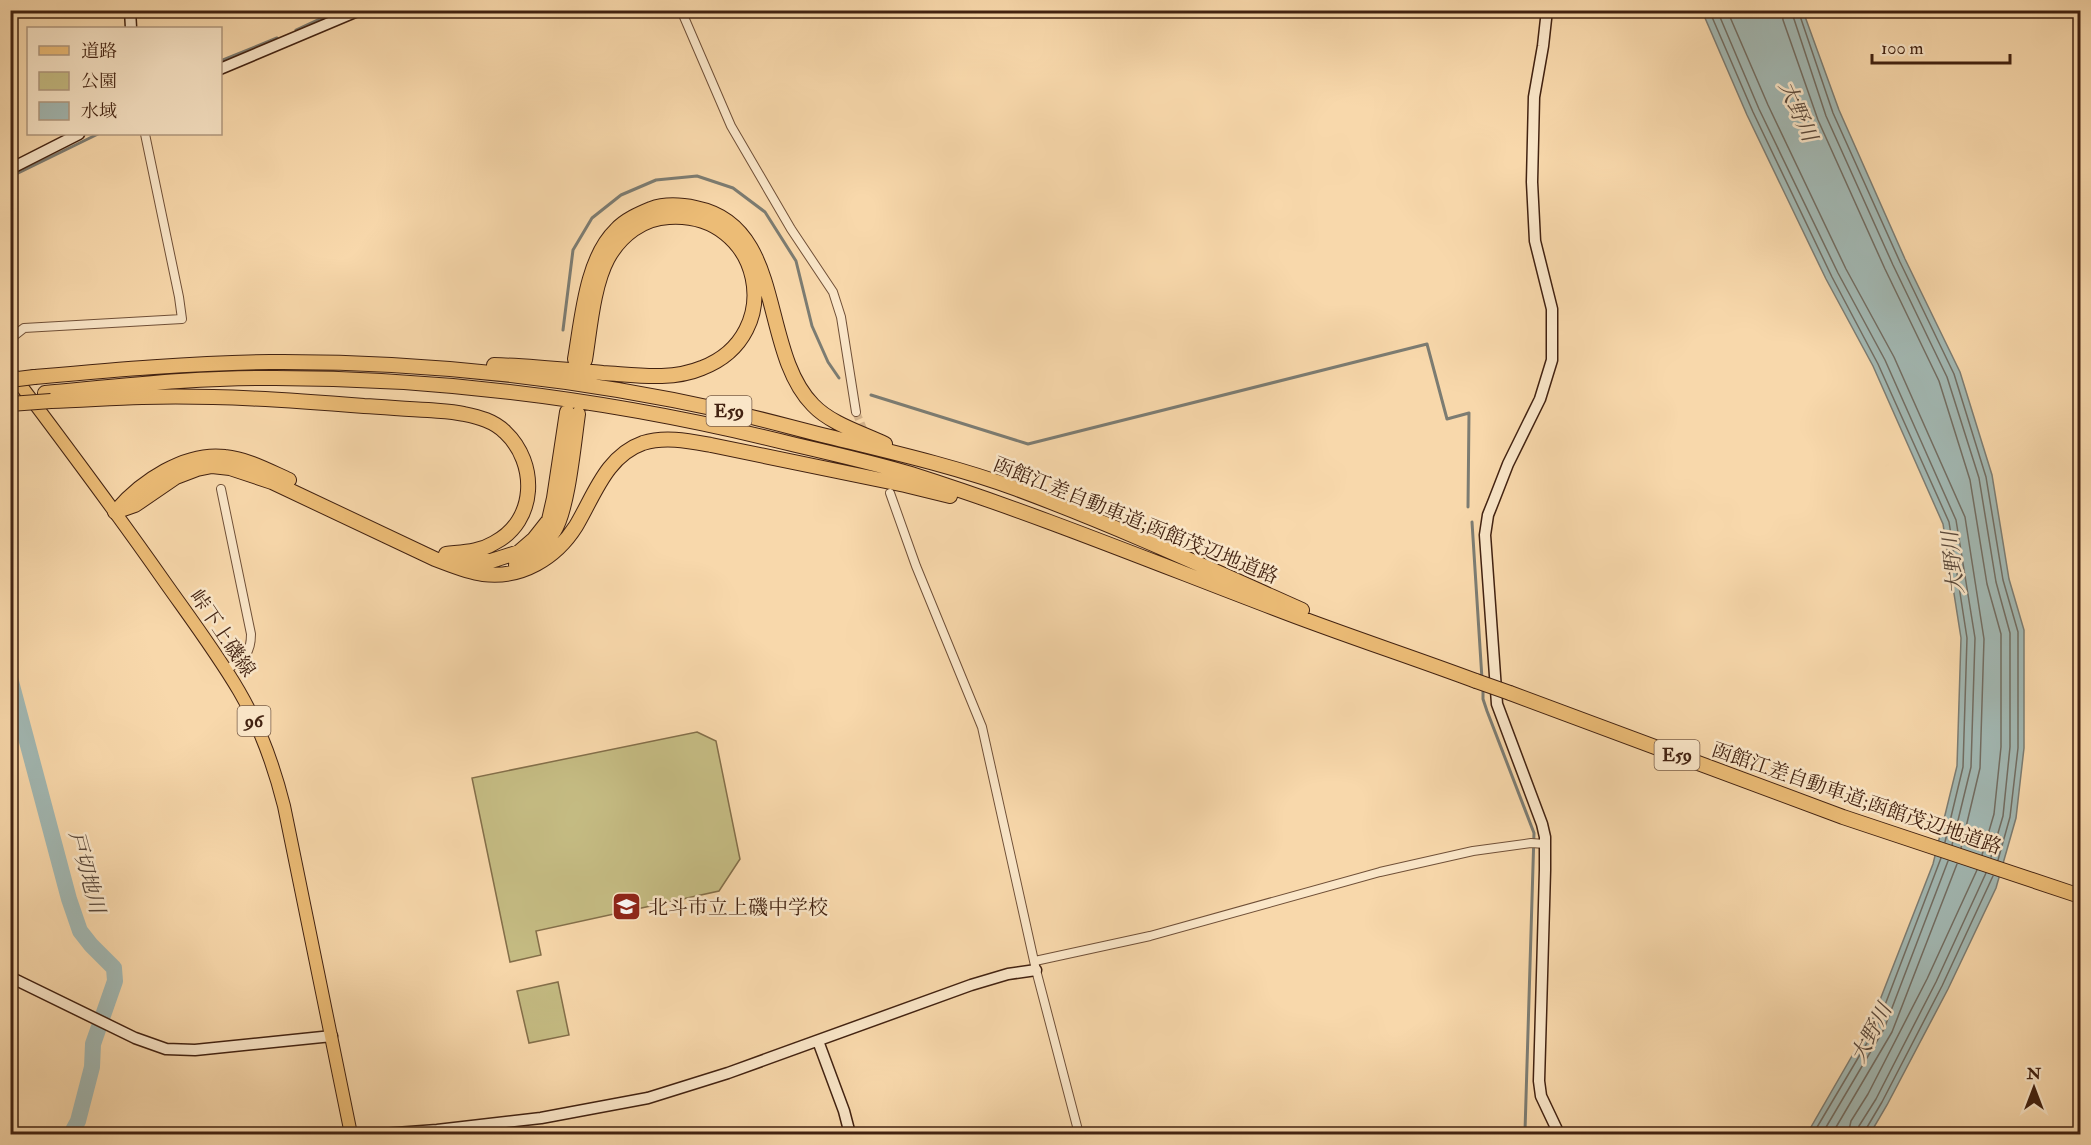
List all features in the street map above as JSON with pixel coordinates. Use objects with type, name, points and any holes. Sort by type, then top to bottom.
[{"type":"highway","points":[[357,364],[513,366],[655,377],[701,369],[718,361],[734,348],[746,332],[753,312],[755,288],[748,261],[739,247],[724,232],[705,220],[682,216],[657,218],[634,228],[620,241],[608,259],[600,279],[580,359],[585,301],[592,272],[604,246],[616,230],[634,217],[654,208],[683,206],[705,210],[727,220],[744,237],[757,257],[788,367],[798,386],[814,406],[836,421],[915,458]]},
{"type":"highway","name":"函館江差自動車道;函館茂辺地道路","points":[[10,380],[173,365],[271,362],[357,364],[437,368],[507,375],[615,390],[726,411],[915,458],[1026,493],[1157,546],[1386,647]]},
{"type":"highway","name":"函館江差自動車道;函館茂辺地道路","points":[[10,398],[48,397],[176,381],[272,378],[356,379],[437,384],[560,397],[722,426],[909,474],[1062,525],[1278,610],[1386,647],[1844,817],[2080,896]]},
{"type":"highway","points":[[10,404],[48,397],[219,397],[461,413],[488,420],[504,431],[518,446],[525,460],[528,477],[527,506],[520,520],[509,533],[494,543],[475,551],[446,554]]},
{"type":"highway","points":[[115,512],[129,496],[177,466],[208,457],[224,457],[241,460],[272,472],[446,554],[468,561],[491,561],[519,552],[534,539],[549,520],[573,413],[564,505],[555,531],[535,553],[516,565],[485,574]]},
{"type":"highway","points":[[115,512],[135,505],[176,477],[212,466],[230,468],[272,482],[459,569],[485,574],[512,573],[547,558],[575,528],[598,484],[619,458],[642,444],[658,440],[680,439],[905,484],[1062,525]]},
{"type":"main road","name":"峠下上磯線","points":[[10,371],[115,512],[226,670],[248,709],[274,768],[285,813],[351,1134]]},
{"type":"street","points":[[130,10],[131,27]]},
{"type":"street","points":[[222,68],[360,10]]},
{"type":"street","points":[[681,10],[731,126],[785,219],[833,292],[841,317],[856,412]]},
{"type":"street","points":[[382,1134],[541,1118],[648,1098],[728,1073],[1035,965],[1150,936],[1380,872],[1473,851],[1537,843],[1545,837],[1497,704],[1485,535],[1488,514],[1508,464],[1540,399],[1552,360],[1552,309],[1535,241],[1532,182],[1534,97],[1547,10]]},
{"type":"street","points":[[10,169],[78,135]]},
{"type":"street","points":[[10,339],[24,328],[182,319],[145,135]]},
{"type":"street","points":[[221,489],[250,634],[249,649],[244,658],[226,670]]},
{"type":"street","points":[[890,493],[916,566],[982,727],[1035,965],[1079,1134]]},
{"type":"street","points":[[1537,843],[1545,870],[1539,1081],[1541,1096],[1559,1134]]},
{"type":"street","points":[[10,977],[149,1044],[166,1048],[185,1050],[332,1036]]},
{"type":"street","points":[[818,1041],[850,1134]]},
{"type":"green space","points":[[697,732],[716,741],[740,859],[719,891],[536,931],[541,955],[510,962],[472,778]]},
{"type":"green space","points":[[558,982],[569,1035],[529,1043],[517,991]]},
{"type":"water","name":"大野川","points":[[1702,11],[1803,11],[1839,110],[1905,259],[1960,372],[1992,475],[2009,579],[2024,630],[2024,748],[2016,818],[1996,888],[1948,989],[1870,1134],[1807,1134],[1871,1023],[1933,864],[1957,766],[1961,638],[1943,524],[1873,366],[1826,279],[1747,115]]},
{"type":"waterway","points":[[296,30],[339,10]]},
{"type":"waterway","points":[[223,60],[277,38]]},
{"type":"waterway","points":[[10,177],[96,135]]},
{"type":"waterway","points":[[563,330],[573,250],[592,218],[621,195],[656,180],[697,176],[733,188],[765,212],[796,261],[812,326],[828,362],[839,378]]},
{"type":"waterway","points":[[871,395],[1028,444],[1427,344],[1447,419],[1469,413],[1468,507]]},
{"type":"waterway","points":[[1472,522],[1482,679]]},
{"type":"waterway","name":"戸切地川","points":[[10,678],[69,899],[80,931],[114,968],[115,981],[93,1044],[92,1067],[78,1121],[71,1134]]},
{"type":"waterway","points":[[1483,689],[1487,711],[1534,833],[1525,1131],[1549,1134]]},
{"type":"waterway","points":[[1573,1134],[1581,1134]]},
{"type":"tunnel","points":[[856,412],[866,436]]},
{"type":"place","name":"北斗市立上磯中学校","points":[[627,907]]}]
